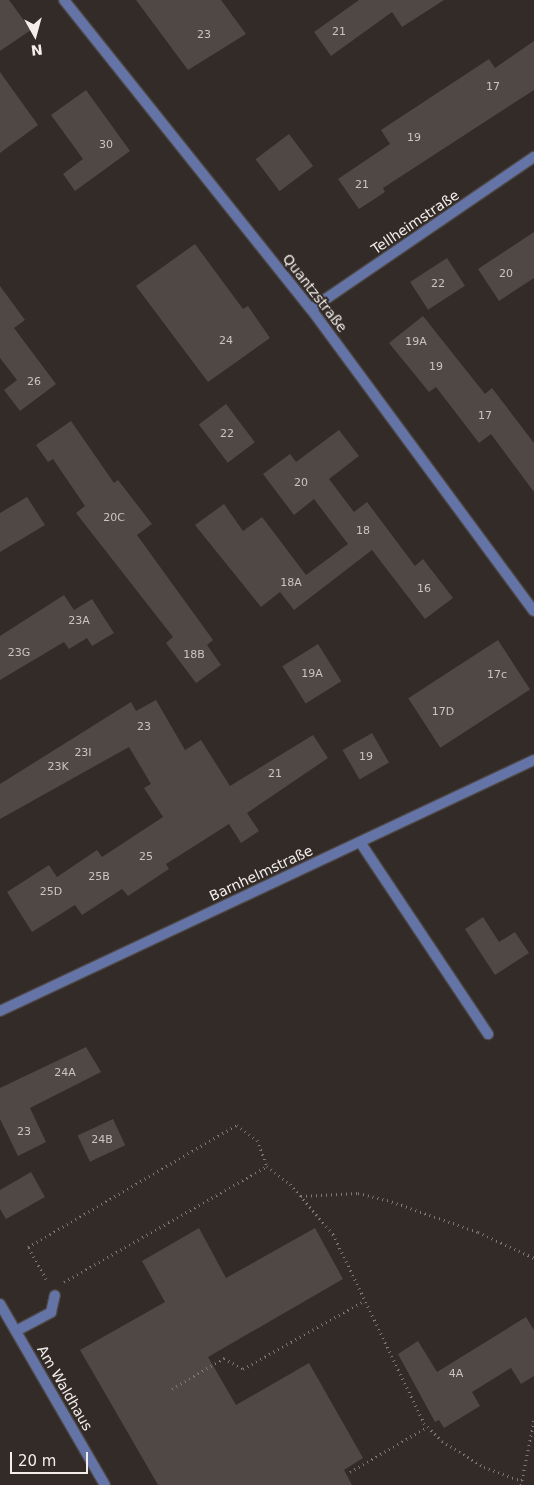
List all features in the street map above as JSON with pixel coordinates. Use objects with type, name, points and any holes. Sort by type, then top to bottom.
[{"type":"street","name":"Quantzstraße","points":[[64,0],[311,309],[534,612]]},
{"type":"street","name":"Tellheimstraße","points":[[311,309],[534,157]]},
{"type":"street","name":"Barnhelmstraße","points":[[0,1011],[534,760]]},
{"type":"street","points":[[360,842],[488,1034]]},
{"type":"street","points":[[16,1331],[51,1312],[53,1292]]},
{"type":"street","name":"Am Waldhaus","points":[[0,1304],[105,1485]]},
{"type":"path","points":[[267,1166],[53,1292],[28,1247],[237,1125],[257,1140],[267,1166],[300,1196],[333,1234],[362,1302],[428,1427],[442,1442],[484,1467],[521,1483],[534,1420]]},
{"type":"path","points":[[300,1196],[358,1193],[387,1200],[478,1232],[534,1258]]},
{"type":"path","points":[[172,1389],[224,1358],[243,1369],[362,1302]]},
{"type":"path","points":[[350,1472],[428,1427]]},
{"type":"building","points":[[0,0],[9,0],[31,30],[0,51]]},
{"type":"building","points":[[136,0],[221,0],[246,34],[188,70]]},
{"type":"building","points":[[359,0],[444,0],[402,27],[392,12],[331,56],[314,32]]},
{"type":"building","points":[[534,41],[534,90],[383,188],[385,192],[359,209],[338,179],[390,144],[381,130],[489,59],[495,68]]},
{"type":"building","points":[[0,72],[38,125],[0,153]]},
{"type":"building","points":[[86,90],[130,151],[75,191],[63,174],[83,159],[51,115]]},
{"type":"building","points":[[289,134],[313,166],[280,191],[255,159]]},
{"type":"building","points":[[534,232],[534,278],[499,301],[478,269]]},
{"type":"building","points":[[195,244],[243,309],[248,306],[270,338],[208,382],[136,286]]},
{"type":"building","points":[[447,258],[465,286],[428,310],[410,282]]},
{"type":"building","points":[[0,286],[25,320],[14,328],[56,384],[20,411],[4,390],[17,380],[0,358]]},
{"type":"building","points":[[423,316],[485,394],[492,388],[534,443],[534,492],[491,434],[479,443],[436,387],[429,392],[389,343]]},
{"type":"building","points":[[226,404],[255,442],[228,463],[199,424]]},
{"type":"building","points":[[71,421],[114,483],[118,480],[152,524],[137,535],[213,640],[207,645],[221,665],[196,683],[166,643],[173,637],[76,513],[85,506],[53,459],[48,462],[36,445]]},
{"type":"building","points":[[339,430],[359,456],[329,479],[354,512],[367,502],[415,566],[423,559],[453,598],[425,619],[372,550],[294,610],[280,592],[261,607],[195,525],[224,504],[243,531],[262,517],[306,575],[348,544],[314,499],[294,515],[263,474],[290,454],[296,462]]},
{"type":"building","points":[[27,497],[45,525],[0,552],[0,513]]},
{"type":"building","points":[[64,595],[74,610],[92,599],[114,633],[92,646],[87,638],[69,649],[64,642],[0,680],[0,636]]},
{"type":"building","points":[[498,640],[530,689],[440,748],[408,698]]},
{"type":"building","points":[[318,644],[341,681],[306,704],[282,666]]},
{"type":"building","points":[[156,700],[185,750],[201,740],[230,786],[313,735],[328,758],[247,813],[259,831],[241,843],[229,824],[166,864],[169,869],[128,896],[122,889],[82,915],[75,905],[32,932],[7,892],[49,865],[57,877],[97,850],[102,857],[163,817],[144,788],[151,784],[129,747],[0,819],[0,784],[131,702],[136,711]]},
{"type":"building","points":[[372,733],[389,762],[360,779],[343,750]]},
{"type":"building","points":[[483,917],[499,942],[515,932],[529,953],[495,975],[465,929]]},
{"type":"building","points":[[86,1047],[101,1072],[30,1108],[46,1142],[18,1156],[0,1119],[0,1088]]},
{"type":"building","points":[[113,1119],[125,1145],[90,1162],[78,1135]]},
{"type":"building","points":[[31,1172],[45,1197],[6,1219],[0,1209],[0,1190]]},
{"type":"building","points":[[199,1228],[226,1278],[315,1228],[343,1279],[208,1357],[236,1405],[309,1363],[363,1458],[344,1470],[352,1485],[158,1485],[80,1350],[165,1302],[142,1261]]},
{"type":"building","points":[[526,1317],[534,1330],[534,1376],[521,1384],[511,1368],[472,1392],[480,1406],[444,1428],[439,1420],[435,1422],[398,1354],[418,1341],[437,1372]]}]
